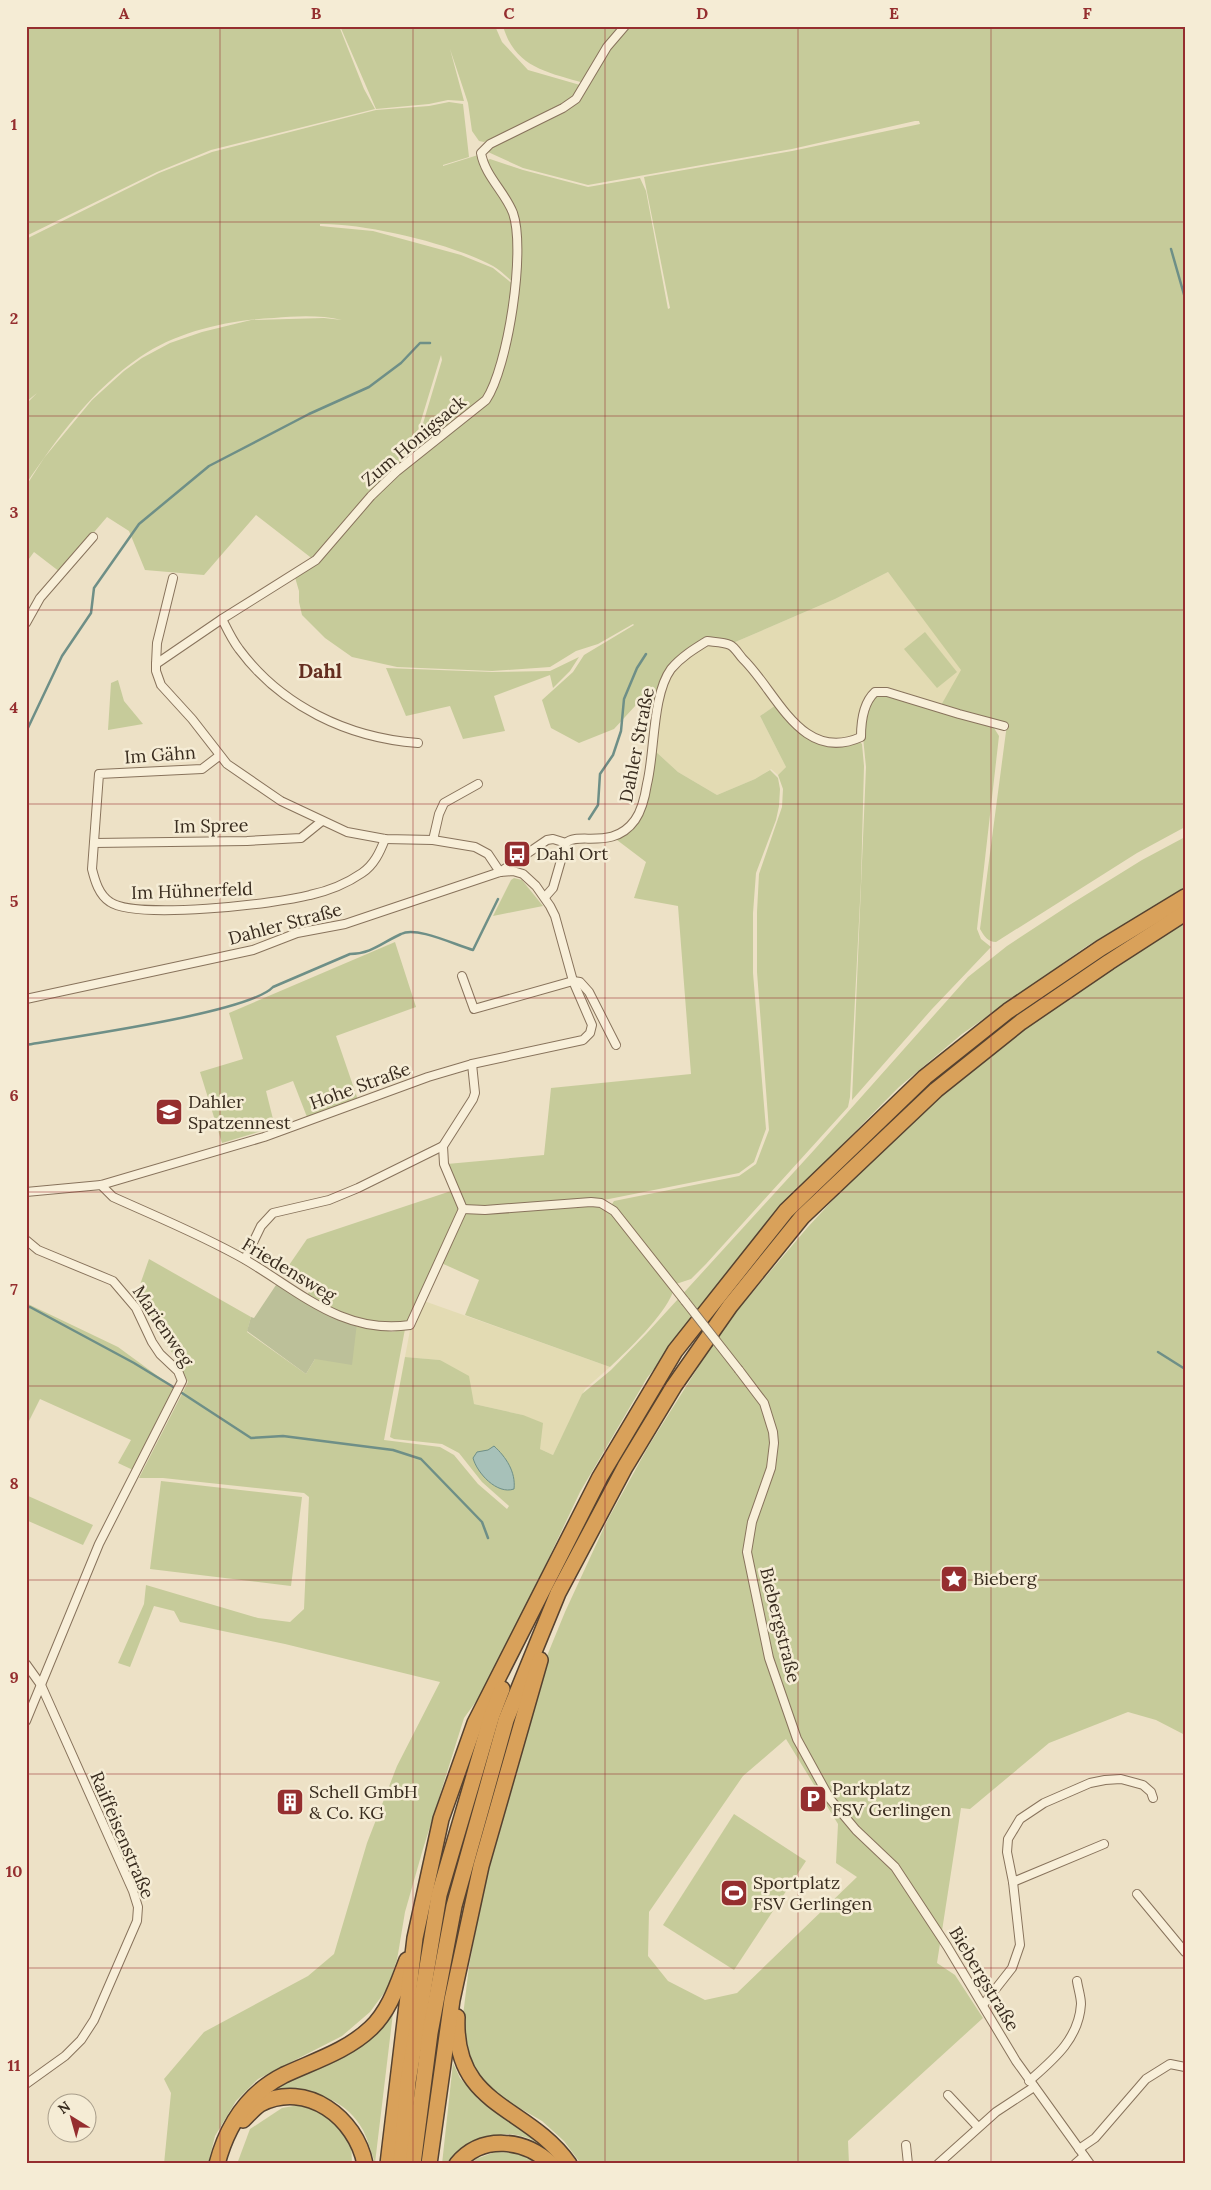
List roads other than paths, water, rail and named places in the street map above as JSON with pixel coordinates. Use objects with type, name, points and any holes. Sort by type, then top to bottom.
[{"type":"highway","points":[[388,2164],[415,1938],[441,1819],[475,1723],[600,1477],[675,1351],[786,1211],[925,1077],[1001,1017],[1100,948],[1185,897]]},
{"type":"highway","points":[[413,2164],[430,2033],[454,1906],[506,1720],[558,1593],[625,1467],[674,1386],[730,1306],[802,1217],[936,1090],[1013,1028],[1109,962],[1185,913]]},
{"type":"highway","points":[[429,2164],[452,2000],[481,1866],[558,1593]]},
{"type":"highway","points":[[401,2164],[408,2082],[439,1895],[492,1715],[534,1608]]},
{"type":"highway","points":[[217,2164],[222,2144],[238,2112],[252,2098],[282,2076],[328,2056],[356,2041],[373,2026],[388,2006],[415,1938]]},
{"type":"highway","points":[[462,1954],[456,2031],[466,2072],[478,2088],[546,2138],[568,2164]]},
{"type":"highway","points":[[223,2164],[226,2150],[239,2123],[260,2105],[284,2097],[306,2098],[338,2114],[348,2125],[362,2148],[365,2164]]},
{"type":"highway","points":[[457,2164],[470,2153],[494,2143],[521,2145],[534,2151],[551,2164]]},
{"type":"street","name":"Zum Honigsack","points":[[156,664],[222,619],[316,560],[371,496],[390,478],[486,400],[491,393],[515,300],[516,226],[512,212],[483,164],[481,153],[490,144],[563,108],[576,99],[607,47],[625,26]]},
{"type":"street","points":[[26,623],[40,598],[93,537]]},
{"type":"street","points":[[173,578],[157,643],[156,670],[161,685],[192,719],[226,764],[281,801],[347,832],[385,839],[433,840],[467,845],[483,850],[494,860],[500,872],[512,871],[523,874],[545,897],[555,916],[573,981]]},
{"type":"street","points":[[222,619],[238,649],[269,684],[305,710],[356,731],[381,738],[418,743]]},
{"type":"street","name":"Dahler Straße","points":[[26,999],[253,950],[297,933],[345,924],[500,872],[547,840],[553,839],[566,843],[573,838],[607,838],[623,832],[635,820],[644,800],[651,770],[660,692],[666,677],[682,657],[707,641],[730,645],[755,670],[789,720],[803,731],[818,739],[837,744],[861,737],[861,723],[868,699],[875,692],[887,692],[1004,726]]},
{"type":"street","name":"Im Gähn","points":[[99,774],[202,769],[219,756]]},
{"type":"street","name":"Im Hühnerfeld","points":[[99,774],[92,869],[101,893],[109,902],[125,909],[151,910],[278,902],[327,890],[364,872],[380,852],[385,839]]},
{"type":"street","points":[[433,840],[444,802],[478,784]]},
{"type":"street","name":"Im Spree","points":[[94,843],[247,841],[300,838],[322,821]]},
{"type":"street","points":[[545,897],[553,888],[566,843]]},
{"type":"street","points":[[462,976],[474,1008],[573,981],[580,982],[589,992],[616,1045]]},
{"type":"street","name":"Hohe Straße","points":[[26,1192],[101,1185],[264,1137],[428,1076],[472,1064],[584,1040],[590,1033],[592,1026],[573,981]]},
{"type":"street","points":[[244,1259],[261,1226],[274,1214],[329,1200],[358,1188],[443,1146],[473,1100],[475,1093],[472,1064]]},
{"type":"street","points":[[443,1146],[444,1164],[463,1209]]},
{"type":"street","name":"Friedensweg","points":[[101,1185],[113,1197],[244,1259],[328,1312],[350,1320],[389,1327],[410,1324],[463,1209]]},
{"type":"street","name":"Biebergstraße","points":[[463,1209],[485,1210],[591,1202],[601,1203],[614,1211],[764,1403],[774,1432],[774,1443],[770,1468],[752,1522],[747,1552],[769,1658],[797,1739],[830,1799],[856,1830],[895,1867],[947,1946],[1032,2084],[1090,2164]]},
{"type":"street","name":"Marienweg","points":[[26,1240],[38,1250],[113,1281],[136,1308],[152,1342],[178,1371],[182,1381],[99,1544],[41,1686]]},
{"type":"street","name":"Raiffeisenstraße","points":[[26,1664],[41,1686],[133,1891],[138,1907],[137,1921],[94,2020],[81,2040],[65,2056],[26,2084]]},
{"type":"street","points":[[26,1721],[41,1686]]},
{"type":"street","points":[[983,2005],[1006,1978],[1018,1955],[1020,1935],[1007,1852],[1008,1839],[1013,1829],[1028,1813],[1090,1783],[1121,1779],[1143,1785],[1151,1792],[1153,1798]]},
{"type":"street","points":[[1013,1882],[1104,1844]]},
{"type":"street","points":[[1138,1894],[1185,1952]]},
{"type":"street","points":[[938,2164],[978,2127],[1032,2084],[1062,2052],[1076,2028],[1081,2004],[1077,1981]]},
{"type":"street","points":[[1079,2148],[1095,2138],[1146,2079],[1170,2064],[1185,2066]]},
{"type":"street","points":[[948,2096],[978,2127]]},
{"type":"street","points":[[906,2145],[908,2164]]},
{"type":"street","points":[[1075,2164],[1084,2156]]},
{"type":"water","points":[[494,1446],[512,1471],[514,1489],[501,1489],[495,1486],[483,1476],[475,1464],[473,1458],[477,1452],[488,1450]]},
{"type":"waterway","points":[[1171,249],[1185,298]]},
{"type":"waterway","points":[[26,732],[62,656],[91,613],[94,588],[139,524],[209,466],[309,414],[369,387],[401,363],[420,343],[430,343]]},
{"type":"waterway","points":[[589,819],[598,805],[600,774],[613,755],[621,731],[624,699],[637,668],[646,654]]},
{"type":"waterway","points":[[26,1045],[157,1023],[230,1006],[257,997],[273,987],[350,954],[371,950],[408,932],[426,934],[473,950],[498,899]]},
{"type":"waterway","points":[[26,1307],[30,1307],[134,1363],[175,1388]]},
{"type":"waterway","points":[[1158,1352],[1185,1369]]},
{"type":"waterway","points":[[182,1393],[251,1438],[283,1436],[393,1450],[421,1459],[482,1522],[488,1538]]},
{"type":"place","name":"Dahl Ort","points":[[517,854]]},
{"type":"place","name":"Dahler Spatzennest","points":[[169,1112]]},
{"type":"place","name":"Bieberg","points":[[954,1579]]},
{"type":"place","name":"Parkplatz FSV Gerlingen","points":[[813,1799]]},
{"type":"place","name":"Schell GmbH & Co. KG","points":[[290,1802]]},
{"type":"place","name":"Sportplatz FSV Gerlingen","points":[[734,1893]]},
{"type":"district","name":"Dahl","points":[[320,671]]}]
